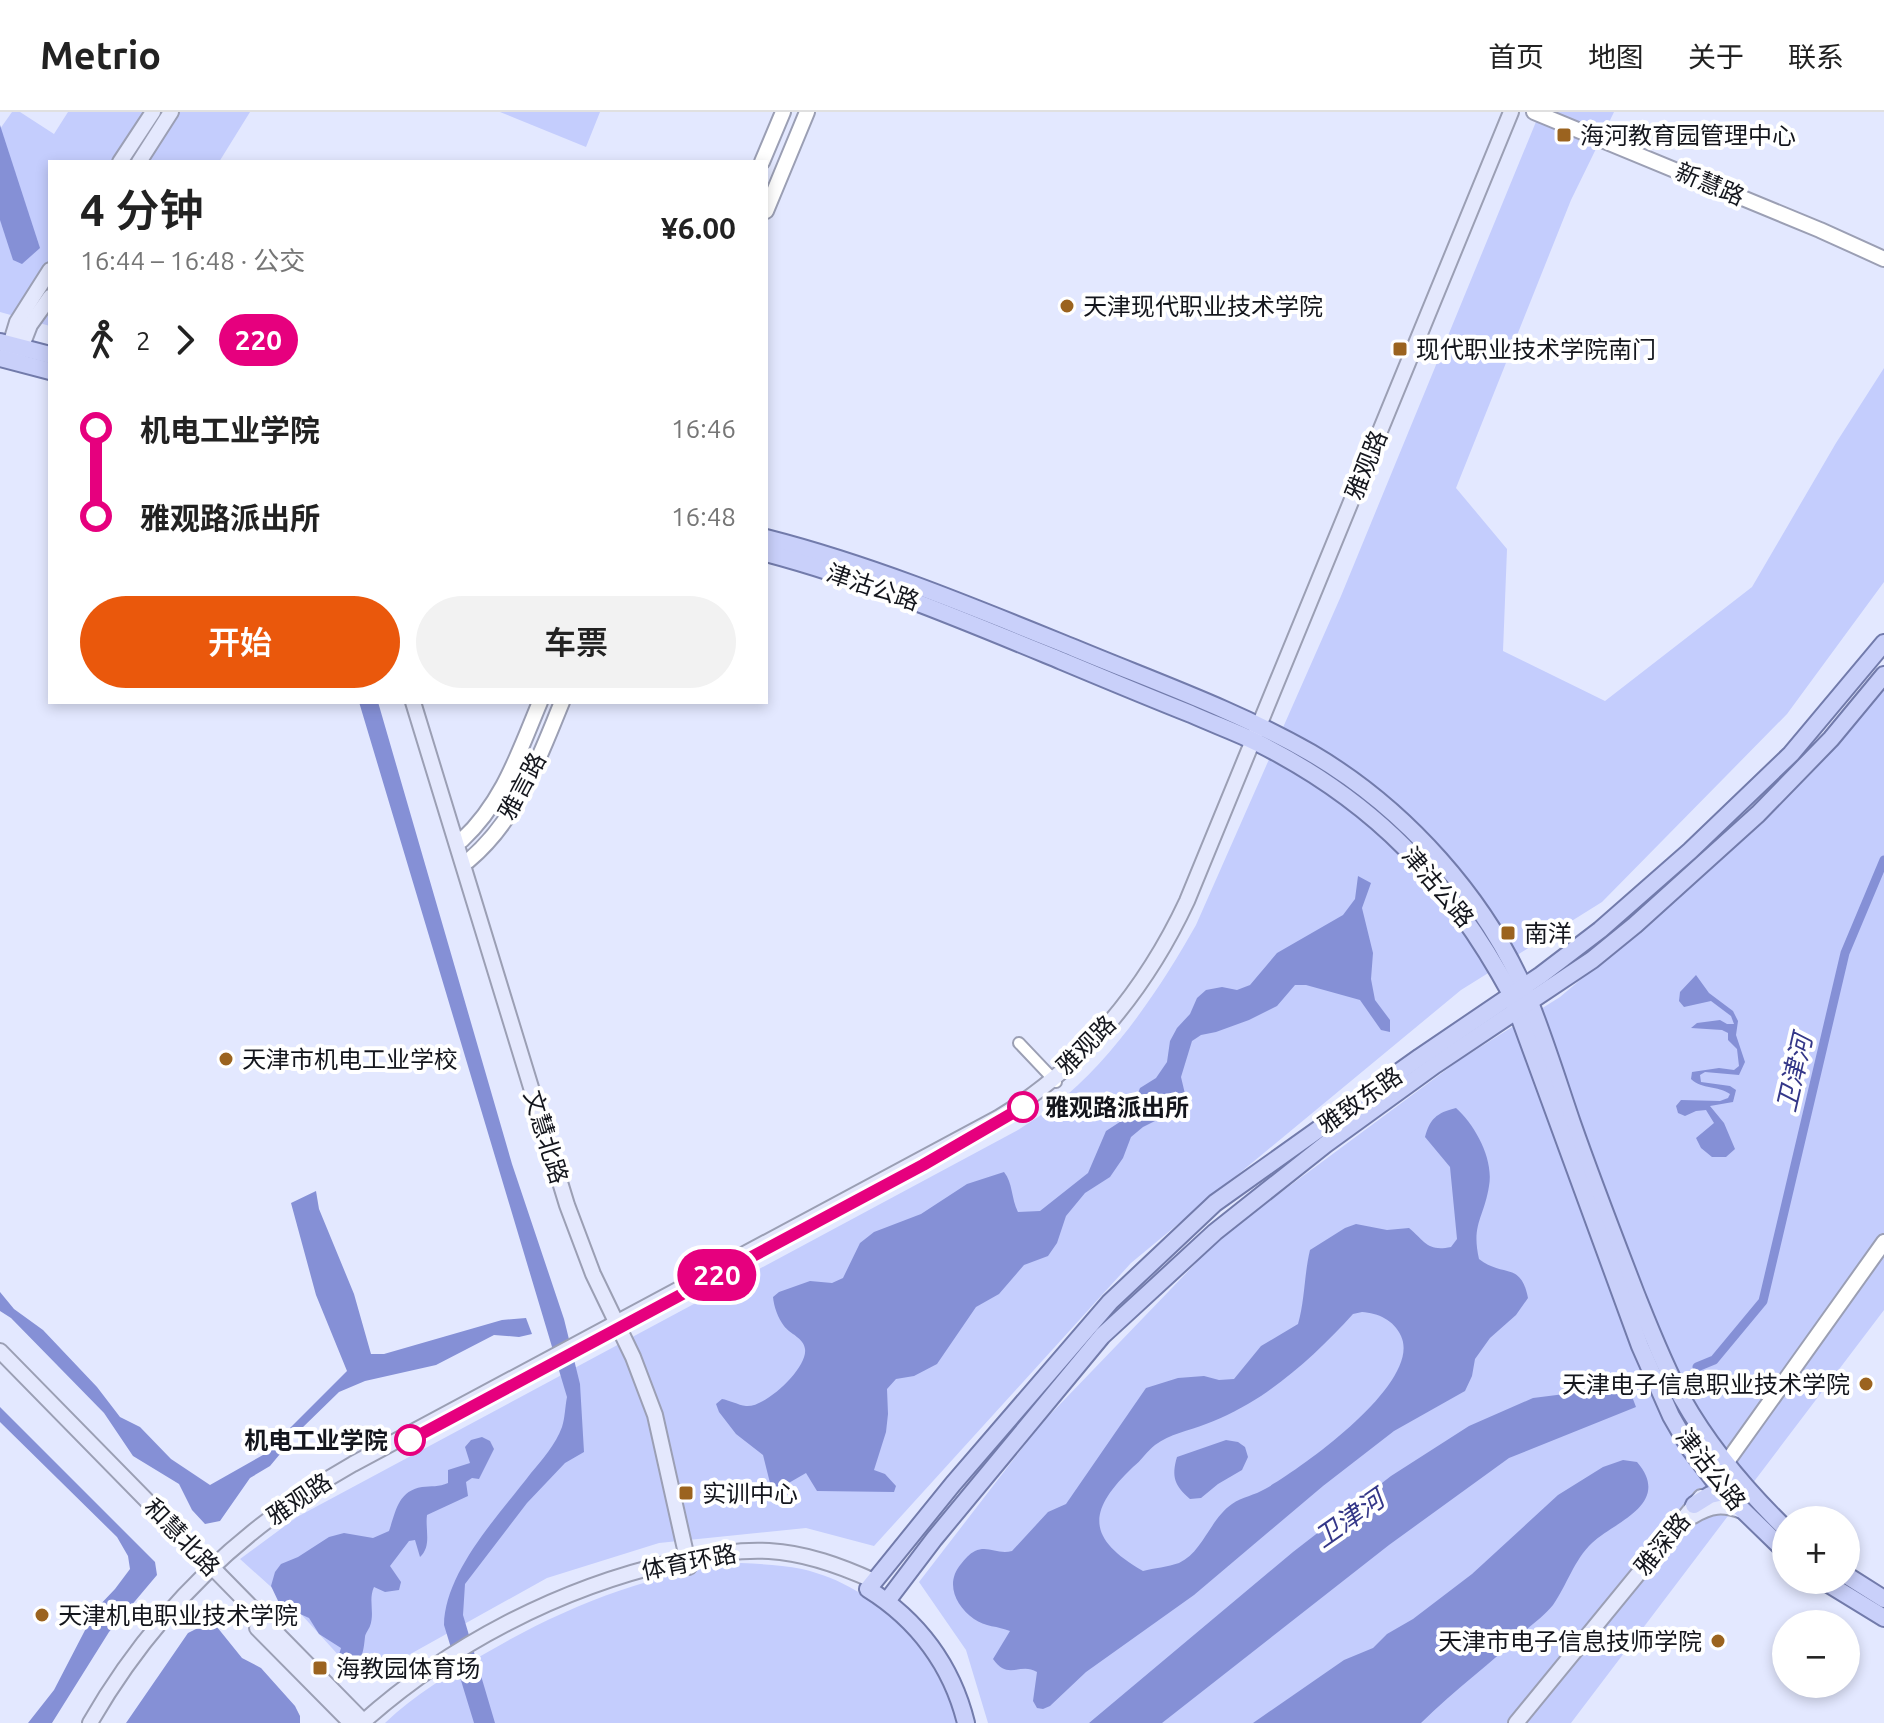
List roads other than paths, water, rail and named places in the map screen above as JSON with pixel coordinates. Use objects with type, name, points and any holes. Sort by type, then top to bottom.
[{"type":"main road","points":[[121,160],[153,112]]},
{"type":"main road","points":[[140,160],[171,112]]},
{"type":"main road","name":"雅观路","points":[[92,1723],[138,1649],[210,1572],[255,1529],[317,1485],[1012,1110],[1054,1081],[1107,1028],[1165,945],[1187,901],[1514,114]]},
{"type":"main road","points":[[9,352],[17,322],[48,273]]},
{"type":"main road","points":[[9,352],[48,300]]},
{"type":"main road","points":[[9,352],[48,355]]},
{"type":"main road","points":[[9,352],[48,370]]},
{"type":"main road","name":"津沽公路","points":[[768,538],[814,550],[933,592],[1258,734],[1334,768],[1397,816],[1463,888],[1488,925],[1520,998],[1655,1340],[1684,1401],[1728,1467],[1772,1515]]},
{"type":"main road","name":"津沽公路","points":[[768,554],[901,595],[1258,734]]},
{"type":"main road","name":"雅致东路","points":[[890,1598],[934,1539],[1102,1336],[1215,1232],[1520,998],[1690,851],[1791,754],[1884,643]]},
{"type":"main road","name":"雅致东路","points":[[871,1585],[953,1484],[1110,1302],[1215,1203],[1520,998],[1592,960],[1721,850],[1821,750],[1884,675]]},
{"type":"main road","name":"文慧北路","points":[[414,704],[567,1205],[593,1274],[645,1367],[660,1407],[692,1562]]},
{"type":"main road","name":"文慧北路","points":[[422,704],[584,1234],[621,1323]]},
{"type":"main road","name":"津沽公路","points":[[1520,998],[1585,1200],[1652,1377],[1690,1449],[1716,1488],[1772,1539]]},
{"type":"main road","name":"和慧北路","points":[[0,1351],[210,1572]]},
{"type":"main road","name":"和慧北路","points":[[0,1364],[363,1723]]},
{"type":"main road","points":[[1693,1511],[1716,1488],[1736,1491],[1755,1499]]},
{"type":"main road","points":[[1693,1511],[1714,1506],[1742,1511]]},
{"type":"main road","name":"雅深路","points":[[1516,1723],[1693,1511]]},
{"type":"main road","name":"雅深路","points":[[1526,1723],[1693,1511]]},
{"type":"main road","name":"体育环路","points":[[363,1723],[447,1663],[477,1645],[528,1622],[630,1582],[692,1562],[747,1551],[788,1553],[826,1562],[890,1598],[932,1634],[951,1662],[967,1696],[975,1723]]},
{"type":"main road","points":[[1860,1584],[1884,1599]]},
{"type":"main road","points":[[1845,1594],[1884,1618]]},
{"type":"main road","name":"体育环路","points":[[890,1598],[943,1662],[954,1682],[966,1723]]},
{"type":"street","points":[[763,160],[783,112]]},
{"type":"street","points":[[768,206],[807,112]]},
{"type":"street","name":"新慧路","points":[[1534,112],[1884,259]]},
{"type":"street","name":"新慧路","points":[[1554,112],[1737,186],[1884,252]]},
{"type":"street","name":"雅言路","points":[[462,840],[483,819],[501,793],[539,704]]},
{"type":"street","name":"雅言路","points":[[468,861],[513,812],[561,704]]},
{"type":"street","points":[[1019,1043],[1054,1081]]},
{"type":"street","points":[[1716,1488],[1884,1242]]},
{"type":"street","points":[[1728,1467],[1884,1252]]},
{"type":"water","points":[[0,125],[40,248],[22,264],[13,260],[0,220]]},
{"type":"water","points":[[360,704],[379,704],[512,1164],[564,1319],[580,1384],[584,1452],[565,1463],[527,1503],[465,1584],[463,1615],[495,1723],[474,1723],[444,1625],[447,1605],[454,1584],[476,1544],[556,1440],[563,1424],[567,1397]]},
{"type":"water","points":[[1358,876],[1371,883],[1362,908],[1373,953],[1371,979],[1375,1000],[1390,1020],[1390,1032],[1381,1030],[1360,1000],[1306,985],[1295,985],[1277,1006],[1192,1041],[1181,1077],[1185,1094],[1173,1112],[1143,1127],[1131,1137],[1123,1158],[1110,1177],[1085,1193],[1066,1216],[1057,1243],[1048,1256],[1024,1265],[999,1294],[976,1307],[937,1364],[914,1376],[896,1379],[887,1389],[886,1432],[874,1470],[885,1474],[896,1486],[894,1492],[817,1491],[806,1473],[780,1488],[770,1483],[763,1455],[736,1434],[716,1404],[722,1399],[746,1406],[764,1401],[784,1385],[800,1366],[804,1345],[782,1323],[773,1297],[810,1281],[832,1283],[843,1278],[860,1243],[874,1232],[921,1214],[967,1184],[1004,1172],[1018,1212],[1040,1211],[1088,1173],[1106,1131],[1129,1116],[1140,1088],[1156,1078],[1167,1062],[1170,1041],[1190,1014],[1197,998],[1206,990],[1222,987],[1237,990],[1250,985],[1277,953],[1343,915],[1355,899]]},
{"type":"water","points":[[1696,975],[1709,993],[1733,1011],[1738,1021],[1736,1035],[1745,1062],[1739,1075],[1705,1072],[1700,1075],[1701,1082],[1730,1086],[1736,1090],[1733,1102],[1710,1106],[1724,1123],[1735,1149],[1726,1157],[1712,1157],[1701,1148],[1696,1138],[1714,1123],[1706,1110],[1685,1116],[1678,1113],[1676,1106],[1681,1100],[1720,1101],[1728,1098],[1730,1094],[1725,1091],[1691,1079],[1692,1072],[1719,1068],[1734,1070],[1739,1066],[1737,1049],[1728,1040],[1728,1033],[1691,1028],[1697,1023],[1720,1020],[1734,1024],[1731,1016],[1711,1001],[1684,1007],[1679,1001],[1680,992]]},
{"type":"water","points":[[1456,1108],[1470,1124],[1482,1143],[1489,1165],[1489,1186],[1476,1237],[1479,1259],[1516,1274],[1525,1286],[1528,1298],[1516,1315],[1490,1338],[1475,1359],[1465,1391],[1394,1431],[1323,1486],[1194,1595],[1086,1672],[1050,1706],[1037,1708],[1033,1701],[1037,1672],[1031,1669],[1004,1669],[993,1659],[1010,1631],[978,1622],[967,1613],[954,1593],[956,1571],[980,1549],[1012,1551],[1048,1512],[1066,1504],[1146,1388],[1178,1378],[1204,1376],[1219,1380],[1234,1379],[1261,1346],[1298,1324],[1310,1250],[1356,1224],[1387,1230],[1409,1228],[1431,1247],[1451,1247],[1457,1239],[1450,1167],[1425,1137],[1435,1118]],"holes":[[[1368,1313],[1385,1318],[1394,1326],[1401,1336],[1403,1355],[1394,1377],[1354,1423],[1282,1479],[1224,1510],[1194,1551],[1179,1563],[1143,1571],[1111,1547],[1099,1523],[1101,1511],[1118,1483],[1152,1447],[1255,1400],[1321,1347],[1353,1314]]]},
{"type":"water","points":[[316,1191],[319,1209],[354,1294],[371,1354],[384,1354],[502,1320],[526,1318],[532,1334],[519,1337],[494,1335],[436,1365],[365,1381],[339,1392],[300,1430],[270,1466],[250,1478],[220,1521],[205,1524],[192,1510],[179,1484],[133,1456],[104,1413],[11,1318],[0,1311],[0,1292],[14,1309],[43,1330],[97,1387],[120,1417],[140,1427],[171,1459],[210,1485],[263,1455],[347,1371],[316,1295],[291,1203]]},
{"type":"water","points":[[1628,1386],[1636,1407],[1509,1458],[1389,1545],[1162,1723],[1089,1723],[1293,1552],[1391,1476],[1469,1426],[1533,1398]]},
{"type":"water","points":[[0,1407],[155,1562],[157,1575],[109,1632],[52,1723],[28,1723],[54,1690],[96,1609],[130,1569],[128,1556],[117,1537],[0,1422]]},
{"type":"water","points":[[482,1437],[490,1441],[494,1449],[479,1479],[472,1478],[466,1482],[468,1496],[427,1515],[427,1543],[420,1557],[415,1540],[409,1541],[390,1566],[401,1582],[399,1590],[385,1592],[374,1587],[371,1621],[362,1654],[353,1665],[341,1669],[337,1661],[341,1648],[319,1634],[309,1618],[280,1605],[271,1586],[275,1572],[281,1564],[329,1537],[344,1533],[373,1538],[389,1531],[403,1497],[414,1489],[448,1483],[448,1470],[470,1463],[465,1447],[471,1440]]},
{"type":"water","points":[[1226,1440],[1245,1447],[1248,1457],[1242,1470],[1201,1498],[1190,1499],[1176,1481],[1174,1470],[1177,1457]]},
{"type":"water","points":[[1623,1460],[1637,1462],[1646,1477],[1648,1489],[1644,1501],[1592,1543],[1547,1612],[1421,1723],[1253,1723],[1344,1660],[1373,1648],[1387,1634],[1413,1619],[1472,1574],[1558,1495],[1603,1467]]},
{"type":"water","points":[[200,1627],[217,1627],[242,1658],[261,1668],[295,1706],[300,1723],[126,1723],[188,1633]]},
{"type":"waterway","name":"卫津河","points":[[1697,1367],[1714,1360],[1763,1301],[1845,953],[1884,860]]},
{"type":"place","name":"海河教育园管理中心","points":[[1564,135]]},
{"type":"place","name":"天津现代职业技术学院","points":[[1067,306]]},
{"type":"place","name":"现代职业技术学院南门","points":[[1400,349]]},
{"type":"place","name":"南洋","points":[[1508,933]]},
{"type":"place","name":"天津市机电工业学校","points":[[226,1059]]},
{"type":"place","name":"雅观路派出所","points":[[1023,1107]]},
{"type":"place","name":"天津电子信息职业技术学院","points":[[1866,1384]]},
{"type":"place","name":"机电工业学院","points":[[410,1440]]},
{"type":"place","name":"实训中心","points":[[686,1493]]},
{"type":"place","name":"天津机电职业技术学院","points":[[42,1615]]},
{"type":"place","name":"天津市电子信息技师学院","points":[[1718,1641]]},
{"type":"place","name":"海教园体育场","points":[[320,1668]]}]
